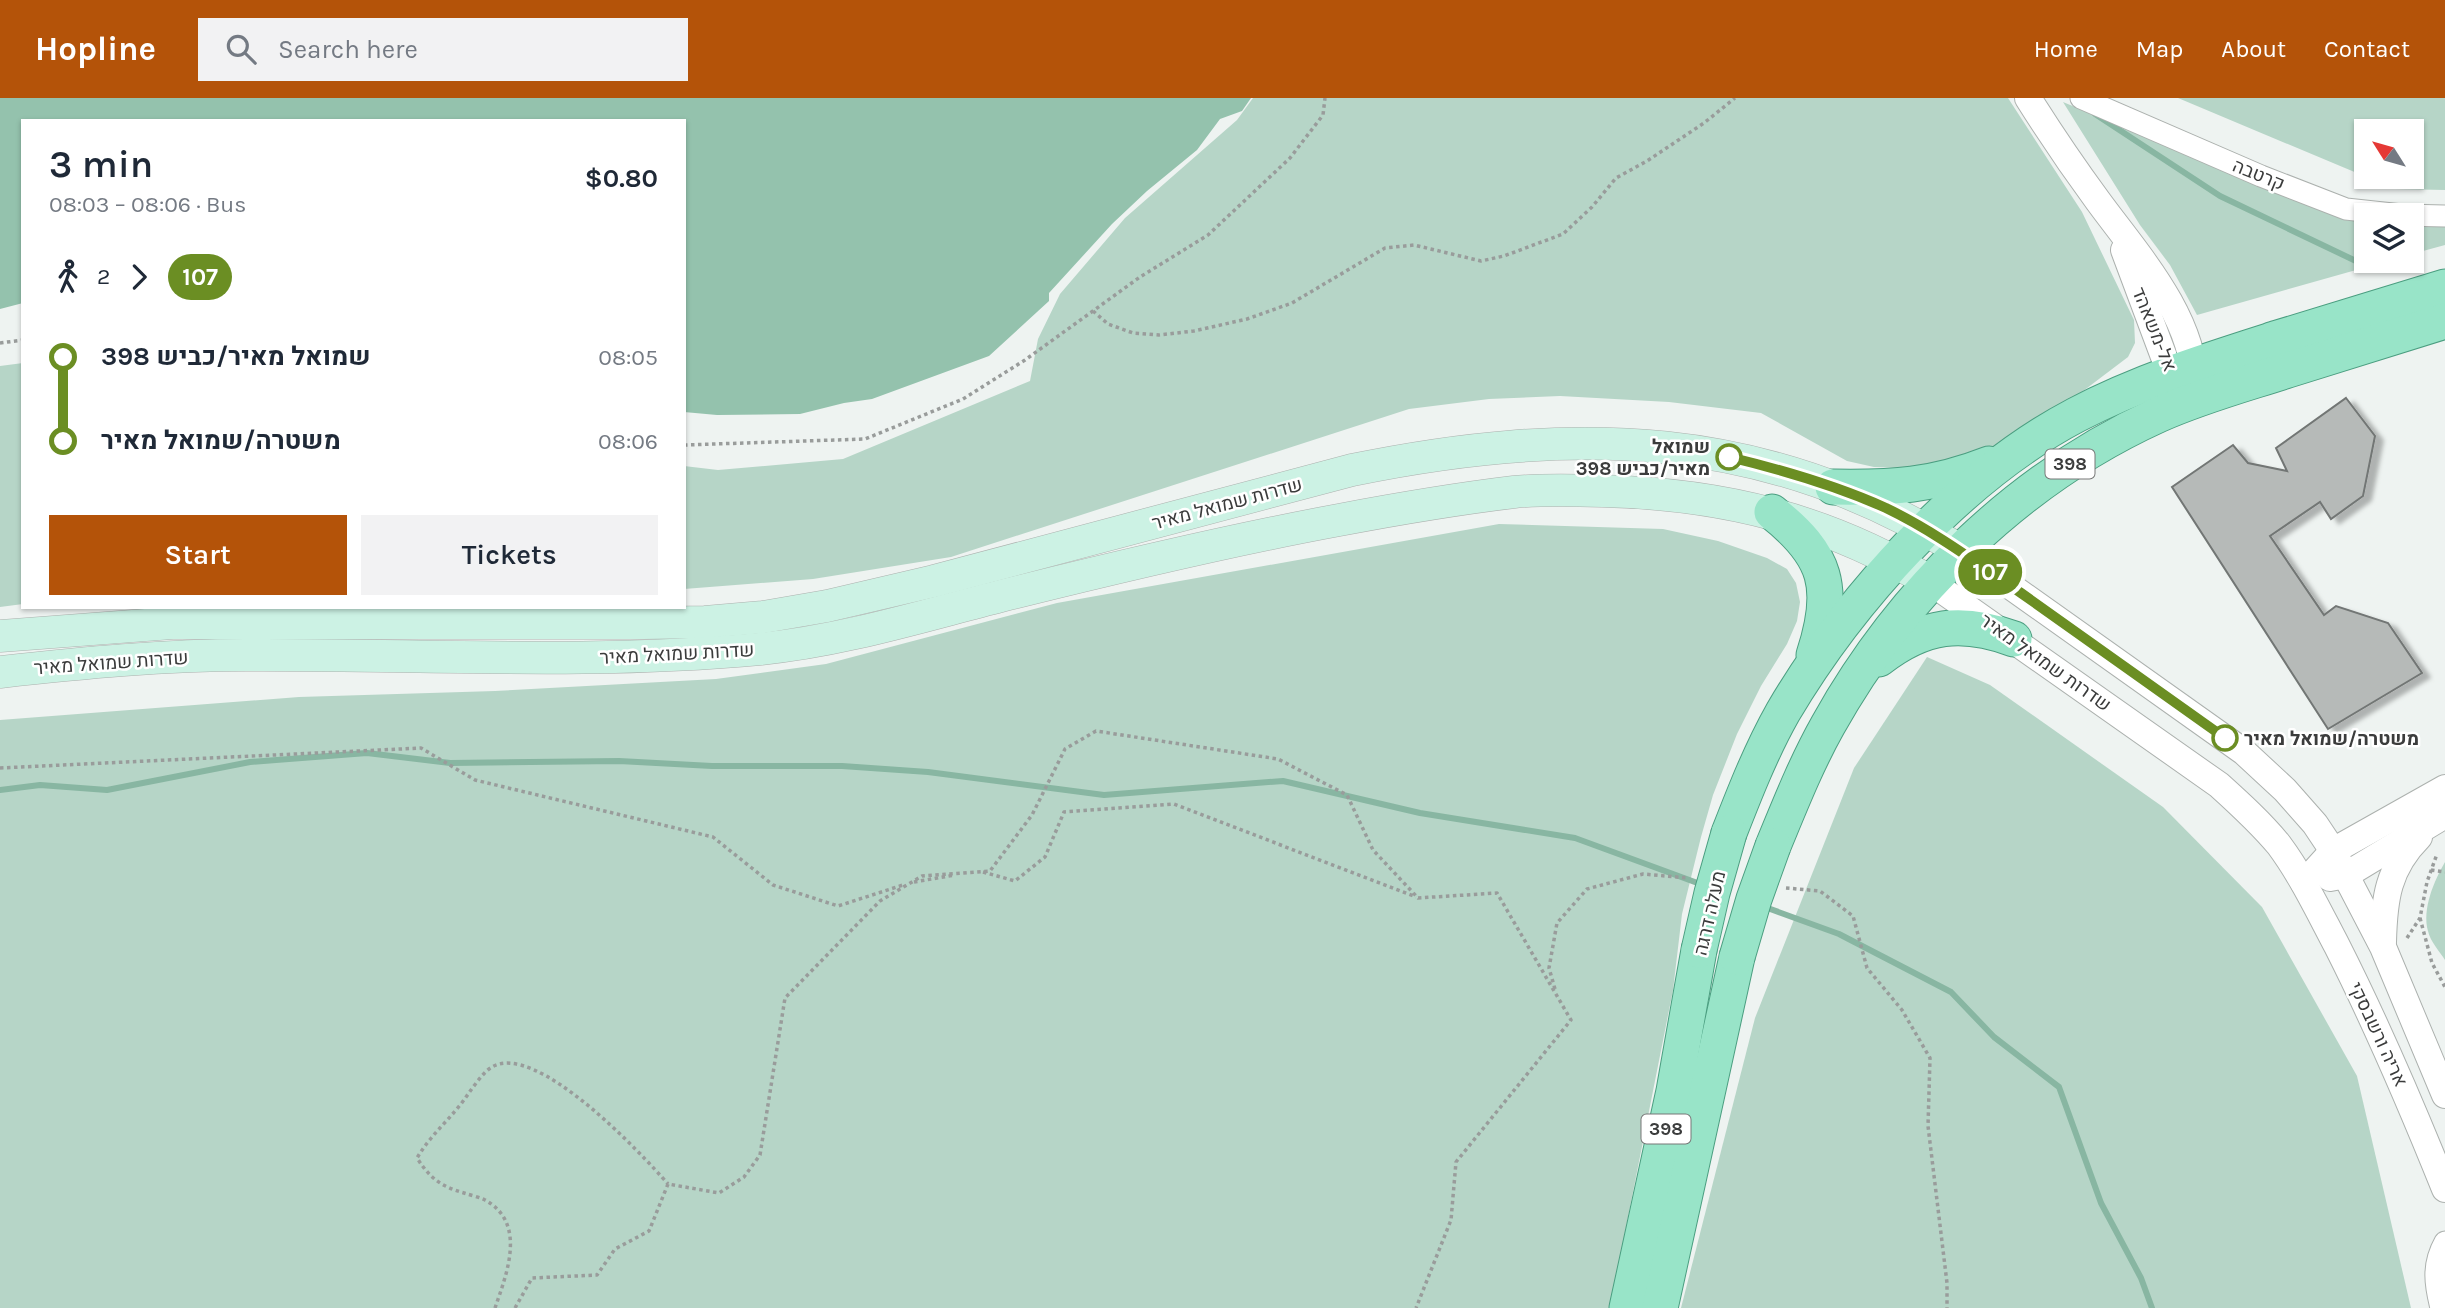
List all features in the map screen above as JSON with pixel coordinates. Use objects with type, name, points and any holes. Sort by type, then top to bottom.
[{"type":"main road","name":"398","points":[[1897,561],[1977,482],[2008,457],[2077,414],[2182,369],[2445,287]]},
{"type":"main road","name":"398","points":[[1932,583],[2002,512],[2047,477],[2157,416],[2195,400],[2445,321]]},
{"type":"main road","name":"שדרות שמואל מאיר","points":[[0,636],[172,623],[644,624],[763,617],[934,582],[1352,470],[1479,448],[1587,442],[1663,446],[1729,457],[1794,473],[1885,508],[1961,551]]},
{"type":"main road","points":[[1833,487],[1889,488],[1935,482],[2008,457]]},
{"type":"main road","name":"שדרות שמואל מאיר","points":[[0,672],[175,656],[587,658],[764,648],[834,637],[1123,565],[1252,536],[1415,506],[1518,492],[1635,491],[1696,496],[1772,512],[1850,539],[1897,561],[1932,583]]},
{"type":"main road","points":[[1772,512],[1794,529],[1810,547],[1822,574],[1824,615],[1807,674]]},
{"type":"main road","name":"מעלה דרגה","points":[[1627,1308],[1674,1091],[1699,950],[1729,833],[1751,776],[1782,714],[1807,674],[1864,598],[1897,561]]},
{"type":"main road","name":"מעלה דרגה","points":[[1660,1308],[1737,957],[1773,846],[1800,780],[1857,676],[1932,583]]},
{"type":"main road","points":[[1857,676],[1899,645],[1937,628],[1960,626],[1989,630],[2014,639]]},
{"type":"street","name":"אל-משאהד","points":[[2028,98],[2059,146],[2157,282],[2181,329],[2182,369],[2195,400]]},
{"type":"street","name":"קרטבה","points":[[2081,98],[2261,176],[2346,209],[2445,216]]},
{"type":"street","name":"שדרות שמואל מאיר","points":[[1961,551],[2244,752],[2285,790],[2315,824],[2346,875]]},
{"type":"street","name":"שדרות שמואל מאיר","points":[[1932,583],[2219,785],[2252,815],[2278,845],[2304,883]]},
{"type":"street","points":[[2304,883],[2333,851],[2445,788]]},
{"type":"street","points":[[2304,883],[2346,875],[2439,828]]},
{"type":"street","points":[[2386,955],[2383,907],[2392,876],[2406,850],[2439,828]]},
{"type":"street","name":"אריה ורשבסקי","points":[[2346,875],[2386,955],[2445,1095]]},
{"type":"street","name":"אריה ורשבסקי","points":[[2304,883],[2352,976],[2445,1189]]},
{"type":"street","points":[[2441,1308],[2435,1286],[2435,1268],[2445,1242]]},
{"type":"path","points":[[686,445],[865,439],[963,399],[1025,360],[1140,277],[1208,235],[1290,158],[1323,114],[1325,98]]},
{"type":"path","points":[[1093,311],[1108,324],[1133,333],[1194,331],[1247,319],[1292,303],[1385,248],[1414,245],[1481,261],[1504,256],[1563,234],[1592,207],[1616,178],[1670,146],[1735,98]]},
{"type":"path","points":[[0,343],[21,340]]},
{"type":"path","points":[[495,1308],[509,1266],[510,1232],[505,1217],[485,1200],[458,1192],[430,1177],[417,1158],[429,1138],[491,1067],[510,1062],[538,1070],[575,1095],[638,1149],[668,1184],[719,1193],[744,1177],[760,1155],[785,998],[880,901],[922,876],[990,870],[1032,815],[1065,749],[1096,731],[1278,759],[1347,795],[1373,850],[1418,898]]},
{"type":"path","points":[[0,768],[421,748],[475,780],[713,837],[774,885],[838,906],[910,883]]},
{"type":"path","points":[[981,871],[1015,881],[1045,857],[1064,812],[1174,804],[1418,898],[1497,893],[1571,1020],[1456,1162],[1451,1220],[1416,1308]]},
{"type":"path","points":[[2439,828],[2420,918],[2432,963],[2445,987]]},
{"type":"path","points":[[2431,870],[2445,872]]},
{"type":"path","points":[[2386,955],[2420,918]]},
{"type":"path","points":[[1857,929],[1867,968],[1902,1010],[1930,1058],[1928,1126],[1947,1283],[1947,1308]]},
{"type":"path","points":[[515,1308],[532,1278],[597,1275],[615,1249],[649,1231],[668,1184]]},
{"type":"green space","points":[[0,98],[1251,98],[1242,111],[1220,119],[1197,150],[1112,224],[1049,293],[1049,301],[989,356],[872,399],[800,414],[717,415],[686,412],[686,119],[21,119],[21,304],[0,309]]},
{"type":"green space","points":[[1253,98],[2008,98],[2082,212],[2134,320],[2135,343],[2128,357],[2017,441],[1991,453],[1938,463],[1903,468],[1874,467],[1847,461],[1761,413],[1669,402],[1560,396],[1489,399],[1409,409],[951,557],[813,579],[686,589],[686,466],[718,470],[843,459],[1030,381],[1038,339],[1060,294],[1125,218],[1237,120]]},
{"type":"green space","points":[[2178,98],[2445,98],[2445,190],[2395,189],[2424,189],[2424,119],[2354,119],[2354,172]]},
{"type":"green space","points":[[2063,102],[2344,220],[2354,220],[2354,271],[2197,315],[2170,265],[2140,225]]},
{"type":"green space","points":[[2424,223],[2445,224],[2445,245],[2424,251]]},
{"type":"green space","points":[[21,363],[21,604],[0,607],[0,366]]},
{"type":"green space","points":[[1499,524],[1663,529],[1718,541],[1767,558],[1787,569],[1796,583],[1800,602],[1797,621],[1787,644],[1761,686],[1737,734],[1713,795],[1701,837],[1682,914],[1673,990],[1610,1308],[0,1308],[0,720],[299,697],[495,691],[716,679],[826,664],[1057,603]]},
{"type":"green space","points":[[1927,657],[1990,685],[2163,807],[2262,907],[2357,1076],[2411,1308],[1681,1308],[1755,1018],[1854,768]]},
{"type":"green space","points":[[2445,862],[2445,960],[2431,939],[2427,914],[2430,895]]},
{"type":"building","points":[[2346,398],[2375,436],[2363,496],[2331,519],[2320,502],[2270,536],[2324,615],[2336,606],[2388,623],[2422,673],[2328,729],[2172,487],[2233,445],[2248,463],[2287,471],[2276,448]]},
{"type":"waterway","points":[[2095,114],[2220,196],[2354,260]]},
{"type":"waterway","points":[[0,790],[40,785],[107,790],[250,762],[367,753],[450,763],[619,761],[712,766],[842,766],[928,772],[1104,795],[1283,781],[1420,813],[1575,838],[1703,885]]},
{"type":"waterway","points":[[1762,906],[1839,934],[1951,992],[1994,1037],[2059,1087],[2101,1203],[2141,1278],[2152,1308]]},
{"type":"bus line","name":"107","points":[[1729,457],[1794,473],[1833,487],[1885,508],[1926,530],[1961,551],[2225,738]]},
{"type":"place","name":"שמואל מאיר/כביש 398","points":[[1729,457]]},
{"type":"place","name":"משטרה/שמואל מאיר","points":[[2225,738]]}]
